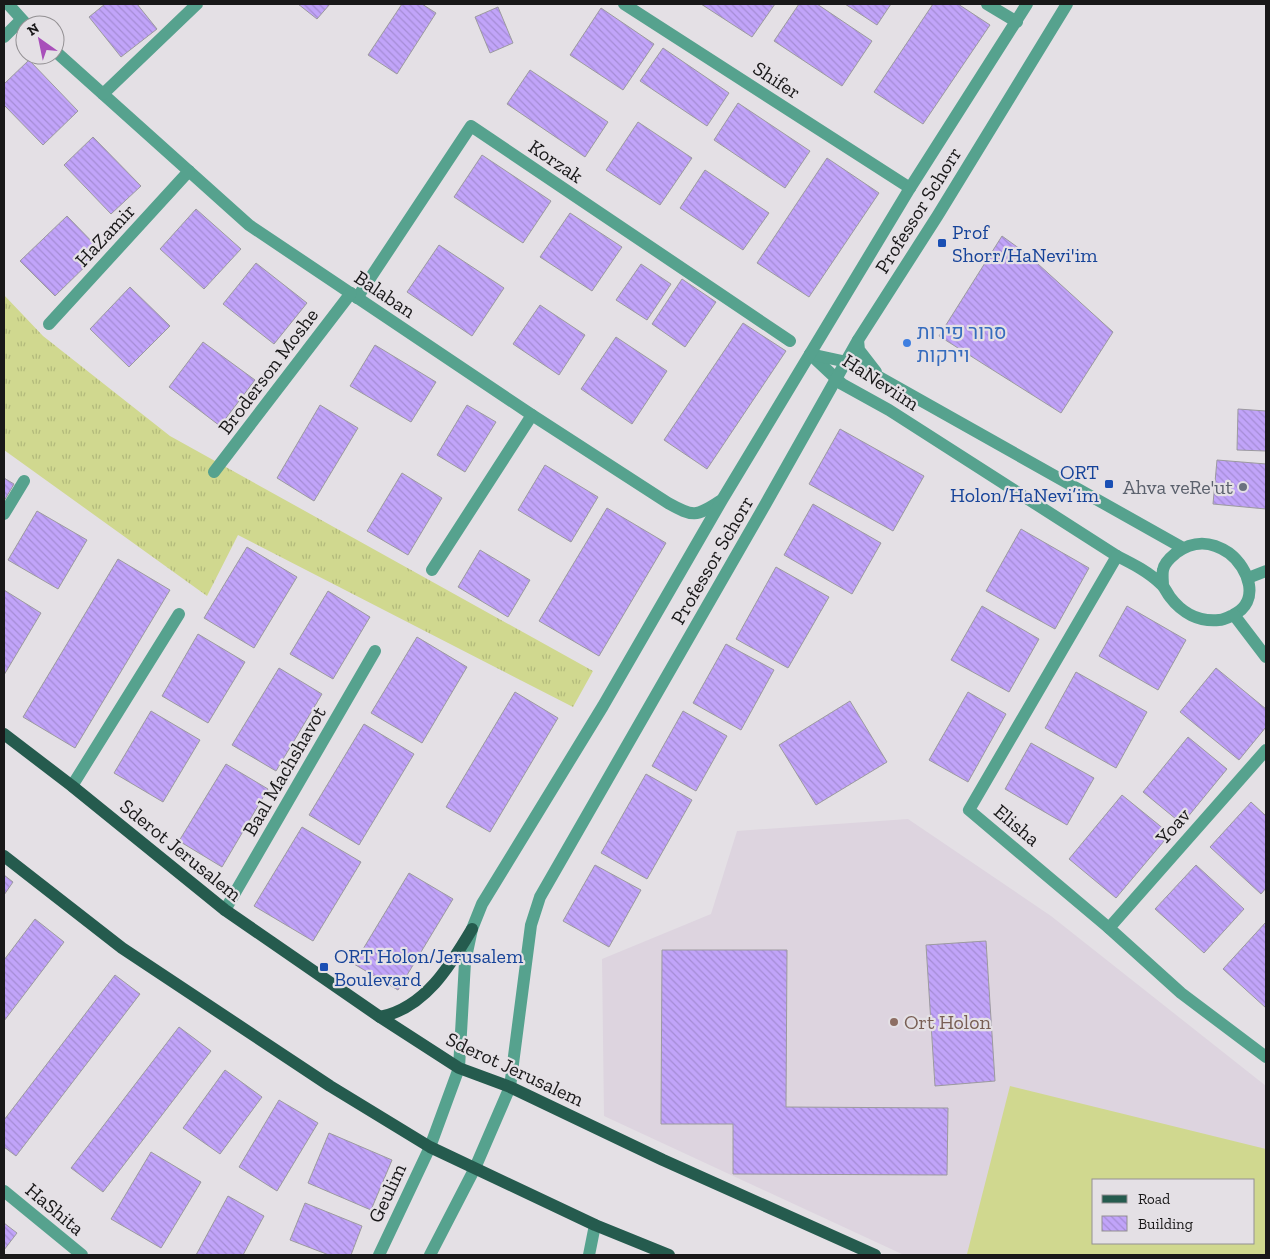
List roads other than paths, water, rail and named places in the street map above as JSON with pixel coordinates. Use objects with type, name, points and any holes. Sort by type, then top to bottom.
[{"type":"main road","name":"Sderot Jerusalem","points":[[4,734],[72,786],[225,910],[380,1017],[459,1068],[510,1087],[663,1160],[875,1255]]},
{"type":"main road","points":[[4,856],[122,948],[330,1086],[430,1147],[595,1225],[669,1255]]},
{"type":"main road","points":[[380,1017],[394,1014],[429,990],[452,962],[472,928]]},
{"type":"street","points":[[8,4],[17,15]]},
{"type":"street","points":[[103,94],[198,4]]},
{"type":"street","name":"Shifer","points":[[624,4],[910,188]]},
{"type":"street","points":[[987,4],[1017,22]]},
{"type":"street","name":"Professor Schorr","points":[[430,1147],[459,1068],[465,962],[472,928],[482,904],[603,706],[722,500],[910,188],[1027,4]]},
{"type":"street","name":"Professor Schorr","points":[[475,1168],[510,1087],[531,925],[540,896],[858,340],[1067,4]]},
{"type":"street","points":[[4,37],[15,29]]},
{"type":"street","name":"Balaban","points":[[65,59],[249,225],[354,296],[668,504],[687,514],[696,514],[706,511],[722,500]]},
{"type":"street","name":"Korzak","points":[[354,296],[471,126],[790,341]]},
{"type":"street","name":"HaZamir","points":[[49,324],[189,171]]},
{"type":"street","name":"Broderson Moshe","points":[[214,472],[354,296]]},
{"type":"street","points":[[858,340],[859,350],[879,376]]},
{"type":"street","name":"HaNeviim","points":[[810,354],[847,361],[879,376],[1183,548]]},
{"type":"street","name":"HaNeviim","points":[[810,354],[836,380],[889,410],[1118,556],[1144,570],[1163,586]]},
{"type":"street","points":[[432,570],[532,415]]},
{"type":"street","points":[[4,514],[24,481]]},
{"type":"street","points":[[1202,543],[1215,546],[1230,554],[1242,565],[1248,578],[1249,596],[1241,611],[1222,620],[1208,621],[1192,616],[1180,608],[1163,586],[1163,569],[1170,558],[1183,548],[1202,543]]},
{"type":"street","name":"Elisha","points":[[1118,556],[969,810],[1108,928],[1180,993],[1266,1056]]},
{"type":"street","points":[[1248,578],[1266,571]]},
{"type":"street","points":[[72,786],[180,614]]},
{"type":"street","points":[[1234,615],[1266,657]]},
{"type":"street","name":"Baal Machshavot","points":[[225,910],[375,651]]},
{"type":"street","name":"Yoav","points":[[1108,928],[1266,750]]},
{"type":"street","name":"Geulim","points":[[379,1255],[430,1147]]},
{"type":"street","points":[[430,1255],[475,1168]]},
{"type":"street","name":"HaShita","points":[[4,1191],[82,1255]]},
{"type":"street","points":[[589,1255],[595,1225]]},
{"type":"place","name":"Prof Shorr/HaNevi'im","points":[[942,243]]},
{"type":"place","name":"סרור פירות וירקות","points":[[907,343]]},
{"type":"place","name":"ORT Holon/HaNevi’im","points":[[1109,484]]},
{"type":"place","name":"Ahva veRe'ut","points":[[1243,487]]},
{"type":"place","name":"ORT Holon/Jerusalem Boulevard","points":[[324,967]]},
{"type":"place","name":"Ort Holon","points":[[894,1022]]}]
